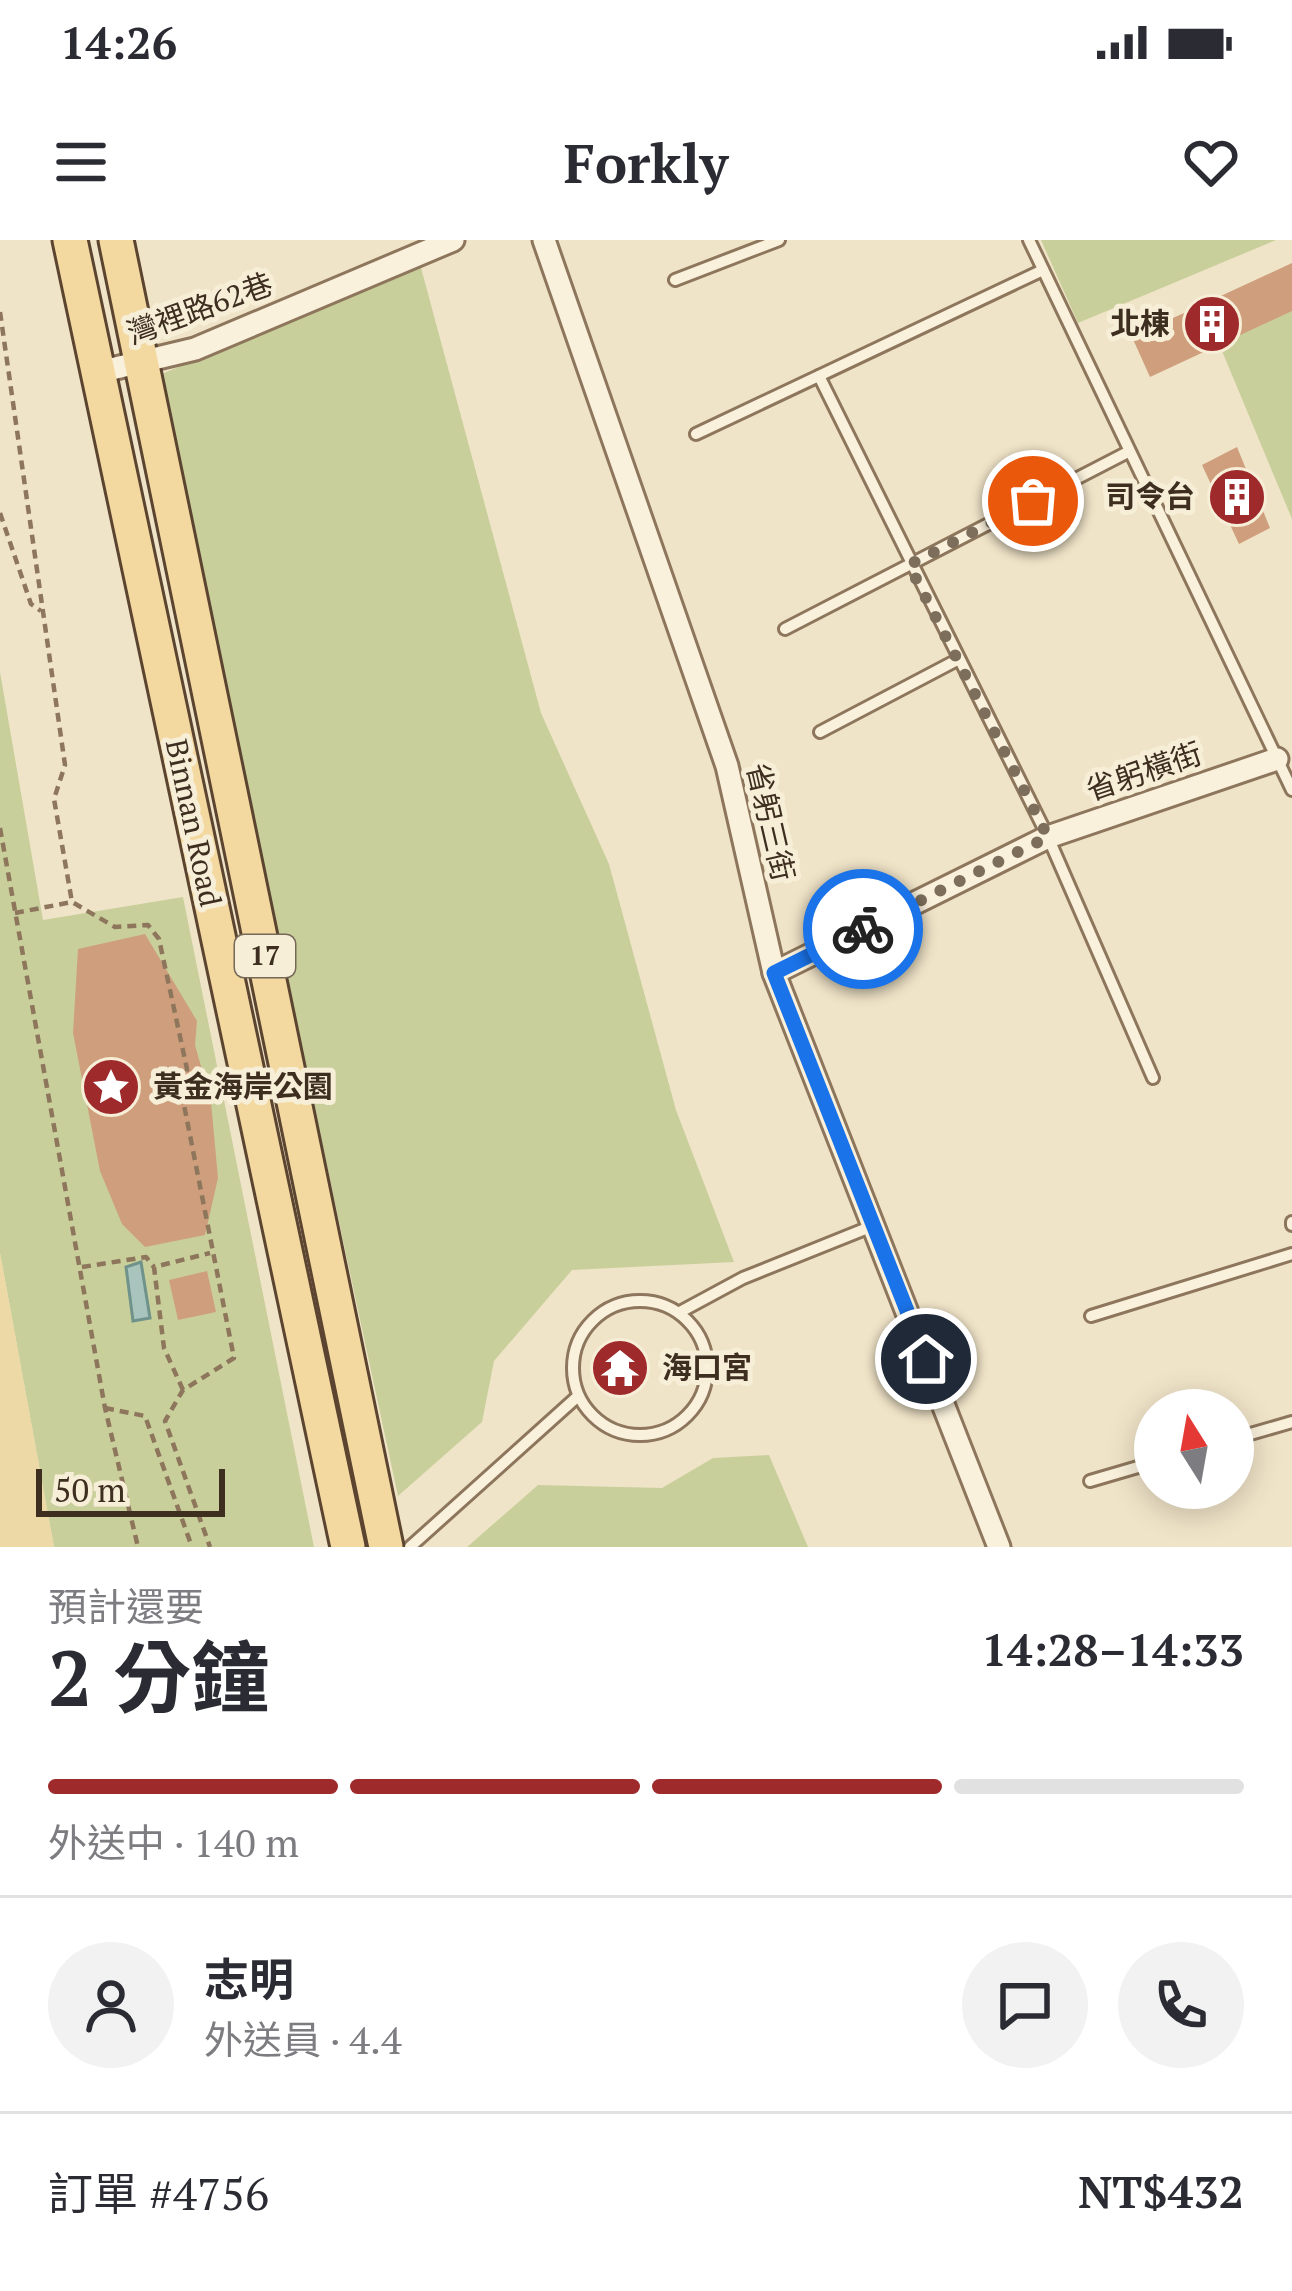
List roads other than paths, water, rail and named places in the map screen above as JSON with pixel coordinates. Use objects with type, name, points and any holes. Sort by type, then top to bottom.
[{"type":"main road","name":"Binnan Road","points":[[70,240],[348,1547]]},
{"type":"main road","name":"Binnan Road","points":[[116,240],[386,1547]]},
{"type":"street","name":"灣裡路62巷","points":[[100,372],[195,349],[453,240]]},
{"type":"street","name":"省躬三街","points":[[544,240],[727,766],[774,973],[999,1547]]},
{"type":"street","name":"省躬橫街","points":[[774,973],[1048,837],[1277,759]]},
{"type":"lane","points":[[675,280],[778,240]]},
{"type":"lane","points":[[1029,240],[1126,453],[1292,790]]},
{"type":"lane","points":[[696,434],[1043,270]]},
{"type":"lane","points":[[819,376],[1048,837],[1153,1078]]},
{"type":"lane","points":[[785,629],[1126,453]]},
{"type":"lane","points":[[820,732],[959,659]]},
{"type":"lane","points":[[680,1312],[743,1278],[870,1227]]},
{"type":"lane","points":[[1091,1316],[1292,1254]]},
{"type":"lane","points":[[657,1302],[680,1312],[705,1346],[708,1375],[699,1403],[678,1425],[651,1436],[621,1434],[595,1420],[577,1396],[572,1359],[587,1324],[619,1303],[657,1302]]},
{"type":"lane","points":[[410,1547],[577,1396]]},
{"type":"lane","points":[[1254,1433],[1292,1422]]},
{"type":"lane","points":[[1090,1481],[1134,1468]]},
{"type":"water","points":[[141,1262],[150,1318],[133,1321],[126,1267]]},
{"type":"place","name":"北棟","points":[[1212,324]]},
{"type":"place","name":"司令台","points":[[1237,497]]},
{"type":"place","name":"黃金海岸公園","points":[[111,1087]]},
{"type":"place","name":"海口宮","points":[[620,1368]]}]
